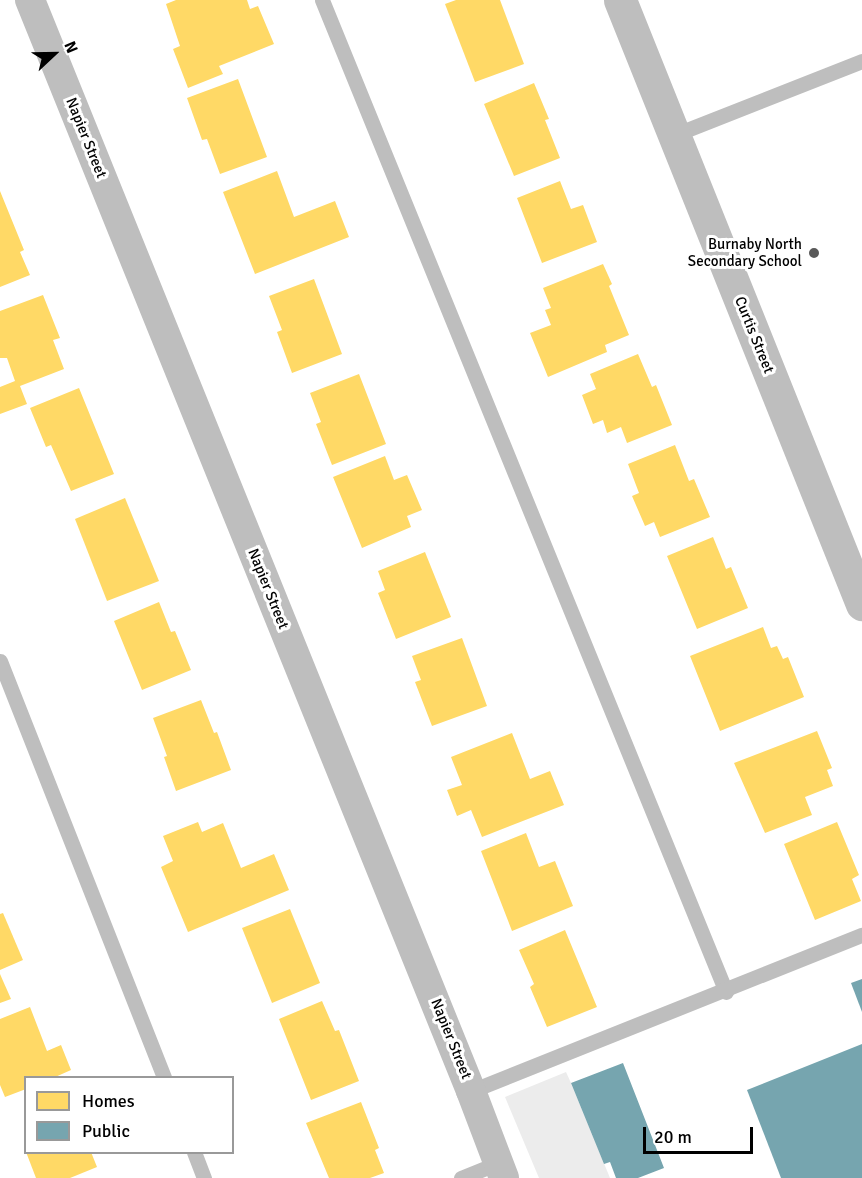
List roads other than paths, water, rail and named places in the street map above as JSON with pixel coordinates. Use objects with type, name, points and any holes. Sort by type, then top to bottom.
[{"type":"street","name":"Napier Street","points":[[30,0],[501,1170]]},
{"type":"street","name":"Curtis Street","points":[[620,0],[862,604]]},
{"type":"lane","points":[[322,0],[726,992]]},
{"type":"lane","points":[[674,135],[862,61]]},
{"type":"lane","points":[[0,661],[164,1076]]},
{"type":"lane","points":[[471,1091],[726,992],[862,935]]},
{"type":"lane","points":[[195,1154],[204,1178]]},
{"type":"lane","points":[[461,1178],[501,1170]]},
{"type":"place","name":"Burnaby North Secondary School","points":[[814,253]]}]
